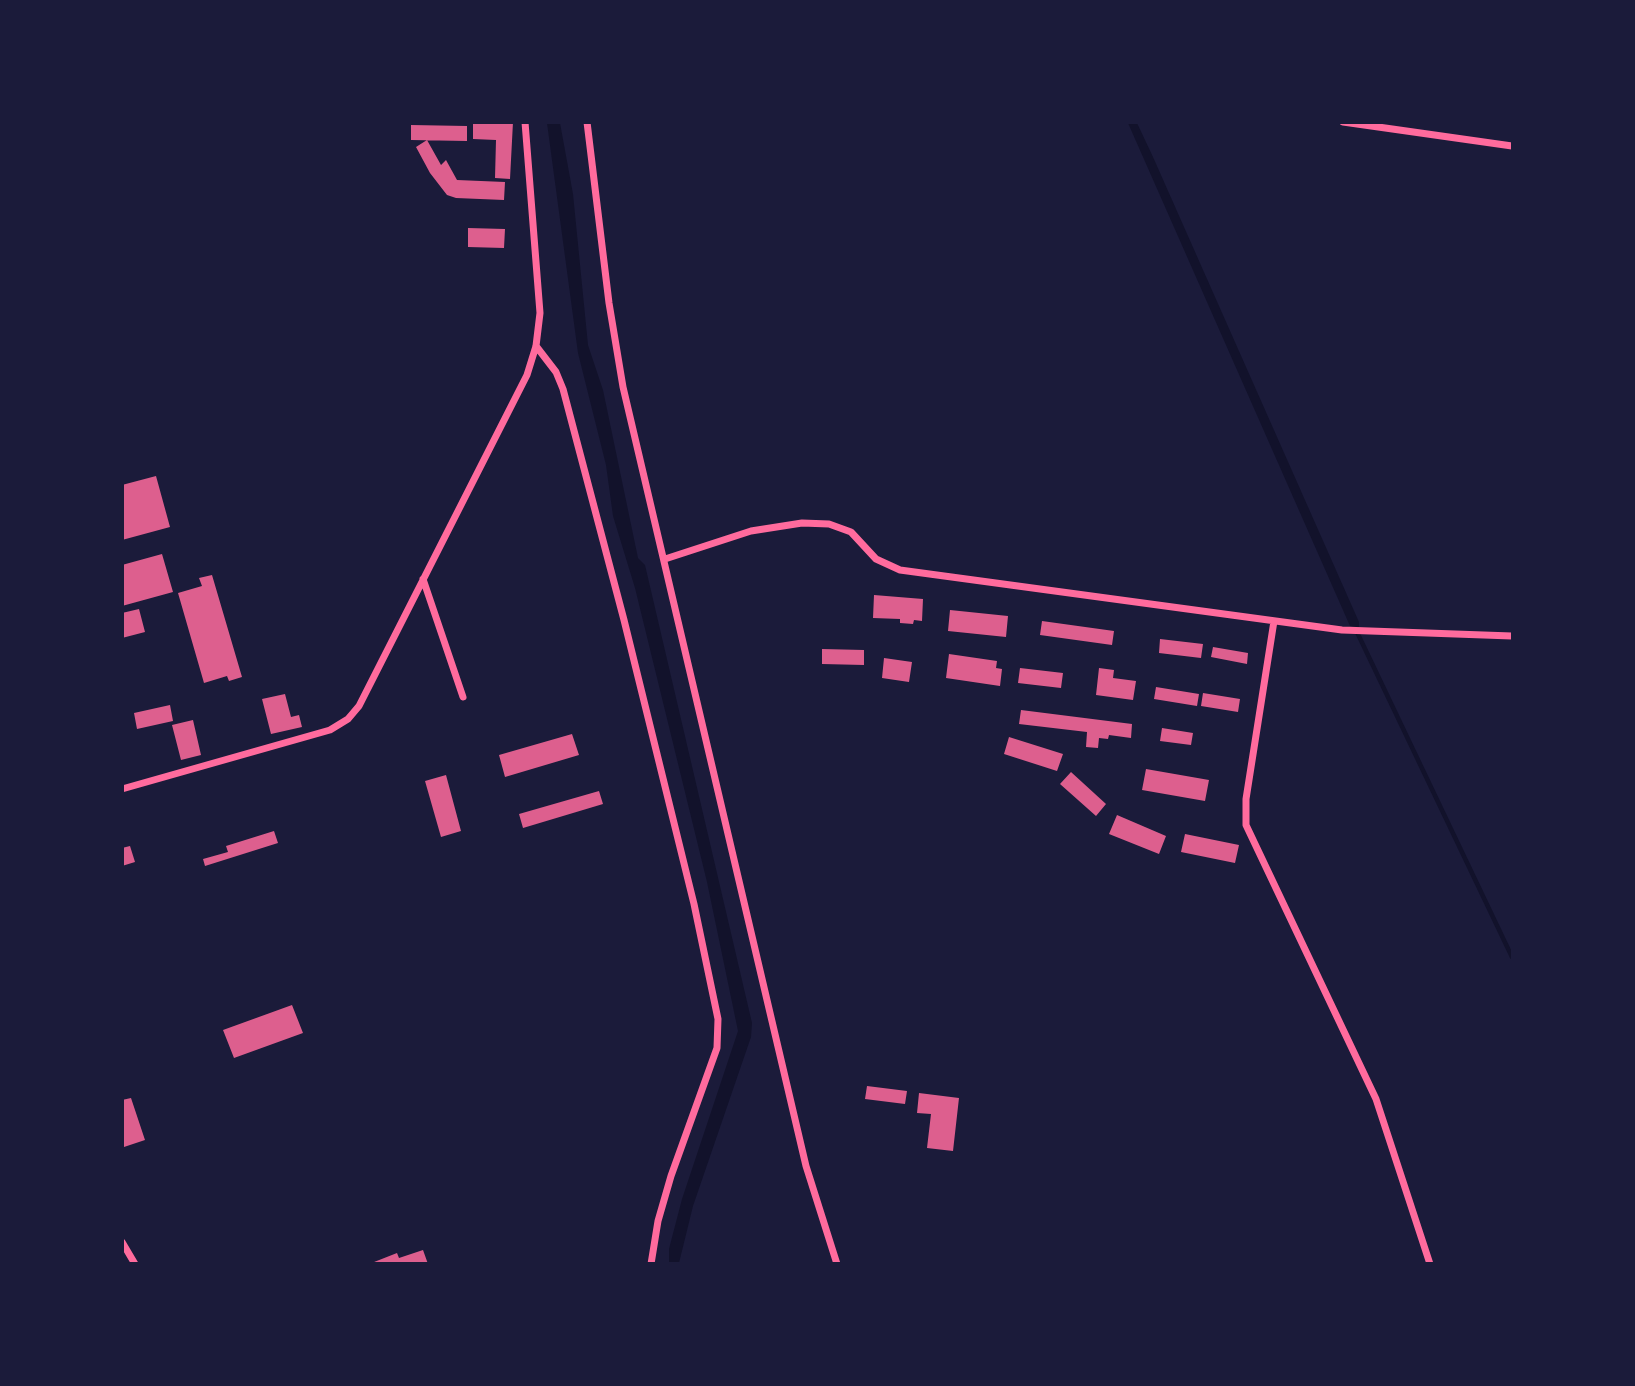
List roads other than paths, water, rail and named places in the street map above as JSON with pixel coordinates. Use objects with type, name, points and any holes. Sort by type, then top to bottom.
[{"type":"street","points":[[122,789],[330,730],[348,719],[359,706],[527,375],[536,346],[540,313],[525,122]]},
{"type":"street","points":[[587,122],[609,303],[623,387],[806,1166],[837,1264]]},
{"type":"street","points":[[1343,122],[1513,146]]},
{"type":"street","points":[[536,346],[556,372],[563,389],[624,620],[694,904],[718,1019],[717,1048],[671,1176],[658,1221],[651,1264]]},
{"type":"street","points":[[665,559],[751,531],[802,523],[829,524],[851,532],[876,559],[900,570],[1342,630],[1513,636]]},
{"type":"street","points":[[423,579],[463,697]]},
{"type":"street","points":[[1274,621],[1246,799],[1246,825],[1376,1099],[1430,1264]]},
{"type":"street","points":[[122,1242],[135,1264]]},
{"type":"waterway","points":[[1356,630],[1512,957]]}]
